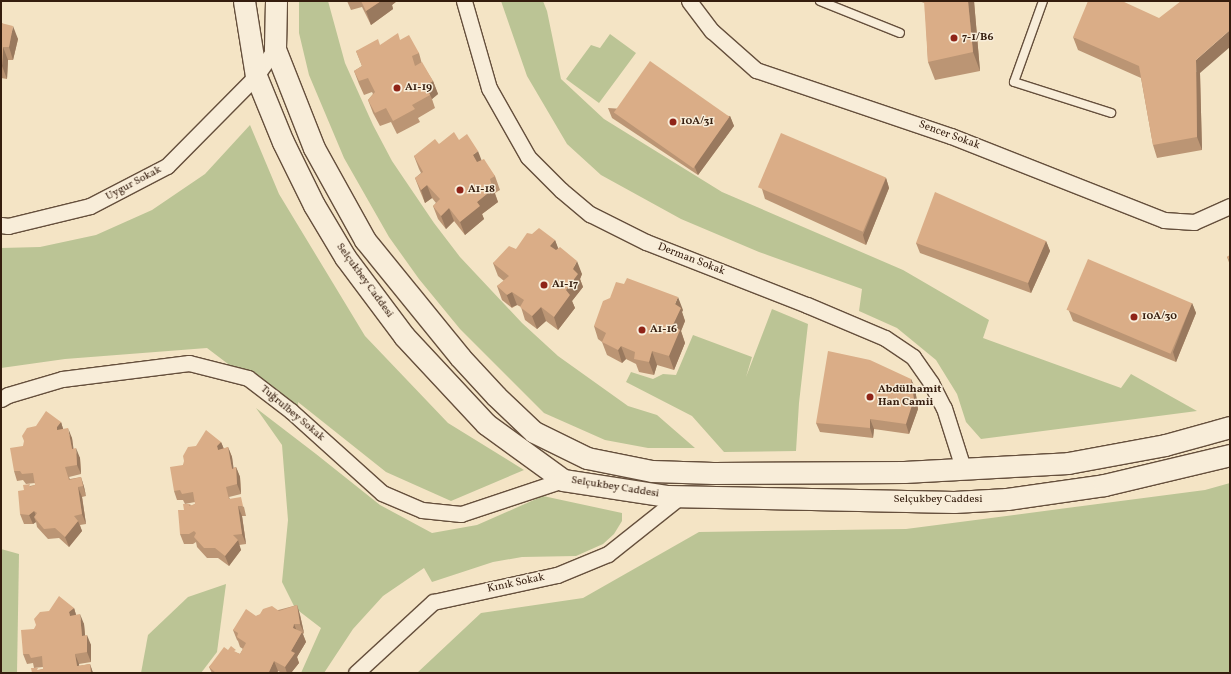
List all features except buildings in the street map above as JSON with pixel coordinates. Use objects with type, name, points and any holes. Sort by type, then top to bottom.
[{"type":"street","name":"Selçukbey Caddesi","points":[[244,1],[256,76],[284,142],[314,205],[345,257],[404,336],[486,424],[563,480],[668,496],[954,502],[1007,498],[1104,485],[1230,456]]},
{"type":"street","name":"Selçukbey Caddesi","points":[[276,1],[274,49],[314,148],[365,240],[460,357],[496,396],[534,432],[587,458],[652,471],[713,473],[904,472],[1068,463],[1165,445],[1230,427]]},
{"type":"street","name":"Derman Sokak","points":[[464,1],[489,88],[528,157],[561,190],[590,214],[646,242],[807,305],[891,342],[913,357],[931,383],[944,408],[963,468]]},
{"type":"street","name":"Sencer Sokak","points":[[689,1],[712,30],[756,70],[951,136],[1164,220],[1194,222],[1230,206]]},
{"type":"street","name":"Uygur Sokak","points":[[1,224],[8,226],[90,206],[168,166],[256,76],[274,49]]},
{"type":"street","name":"Tuğrulbey Sokak","points":[[1,400],[8,395],[62,379],[189,363],[248,378],[291,411],[382,493],[422,510],[460,514],[563,480]]},
{"type":"street","points":[[713,473],[714,497]]},
{"type":"street","name":"Kınık Sokak","points":[[356,673],[433,602],[556,575],[608,554],[681,496]]},
{"type":"lane","points":[[820,1],[900,33]]},
{"type":"lane","points":[[1043,1],[1014,82],[1111,113]]},
{"type":"green space","points":[[299,1],[328,1],[345,63],[373,125],[392,161],[434,223],[460,257],[522,323],[558,356],[628,406],[657,415],[695,448],[648,448],[605,440],[544,413],[460,329],[419,279],[389,237],[344,158],[309,75],[299,33]]},
{"type":"green space","points":[[501,1],[543,1],[547,11],[561,79],[604,119],[722,192],[903,270],[989,320],[983,338],[1121,388],[1131,374],[1197,411],[981,439],[966,422],[957,394],[936,360],[897,328],[859,311],[862,289],[759,252],[681,219],[601,175],[567,144],[527,76]]},
{"type":"green space","points":[[610,34],[636,53],[599,103],[566,79],[591,45],[600,48]]},
{"type":"green space","points":[[250,125],[279,194],[365,336],[448,423],[524,470],[451,501],[386,472],[298,402],[299,418],[207,348],[65,359],[1,368],[1,248],[40,247],[96,235],[152,210],[205,174]]},
{"type":"green space","points":[[772,309],[808,324],[799,403],[796,451],[724,452],[692,416],[626,382],[631,372],[653,379],[663,374],[676,375],[693,335],[752,357],[746,377]]},
{"type":"green space","points":[[256,408],[380,505],[432,533],[477,525],[543,496],[622,513],[622,521],[614,534],[603,544],[576,556],[522,557],[493,562],[432,582],[424,568],[383,596],[353,629],[324,673],[301,673],[321,628],[295,608],[282,582],[288,520],[282,445]]},
{"type":"green space","points":[[1230,483],[1230,673],[417,673],[481,613],[583,598],[699,532],[906,529],[1205,490]]},
{"type":"green space","points":[[1,549],[19,554],[17,673],[1,673]]},
{"type":"green space","points":[[226,584],[217,652],[201,673],[141,673],[148,635],[188,597]]},
{"type":"place","name":"7-1/B6","points":[[954,38]]},
{"type":"place","name":"A1-19","points":[[397,88]]},
{"type":"place","name":"10A/31","points":[[673,122]]},
{"type":"place","name":"A1-18","points":[[460,190]]},
{"type":"place","name":"A1-17","points":[[544,285]]},
{"type":"place","name":"10A/30","points":[[1134,317]]},
{"type":"place","name":"A1-16","points":[[642,330]]},
{"type":"place","name":"Abdülhamit Han Camii","points":[[870,397]]}]
